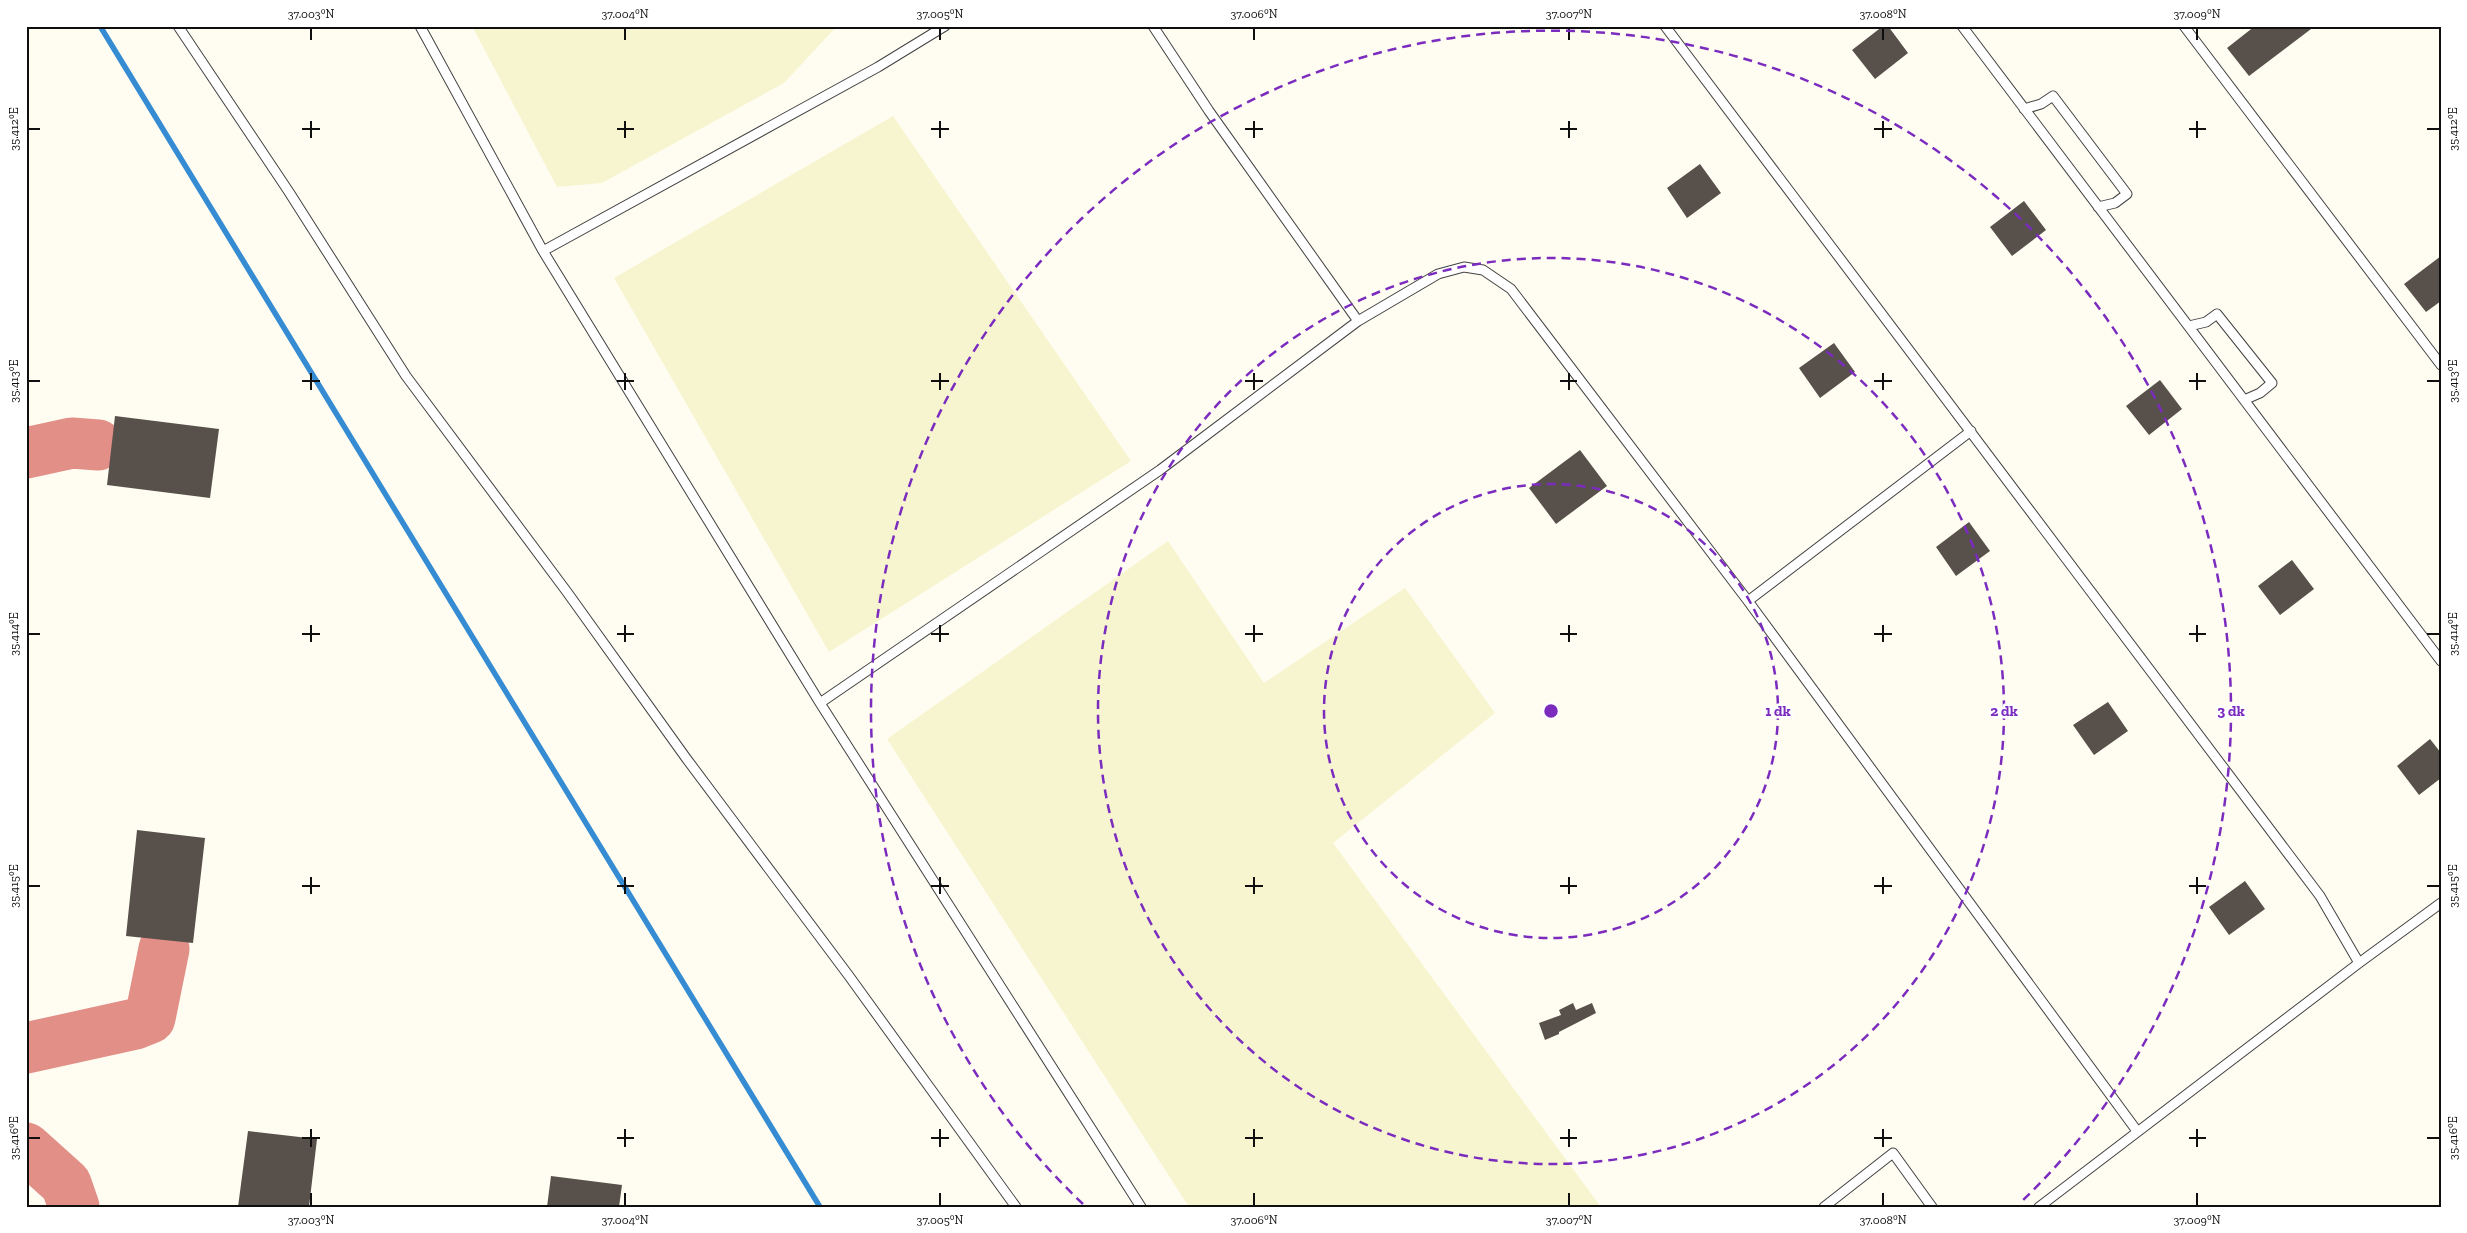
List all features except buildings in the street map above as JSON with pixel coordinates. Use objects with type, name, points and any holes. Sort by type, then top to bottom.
[{"type":"lane","points":[[178,26],[289,192],[406,376],[567,592],[686,758],[843,968],[1016,1207]]},
{"type":"lane","points":[[420,26],[543,251],[820,703],[1141,1207]]},
{"type":"lane","points":[[543,251],[878,67],[945,26]]},
{"type":"lane","points":[[1153,26],[1209,111],[1358,321]]},
{"type":"lane","points":[[1666,26],[2320,896],[2359,963]]},
{"type":"lane","points":[[1962,26],[2441,660]]},
{"type":"lane","points":[[2184,26],[2441,365]]},
{"type":"lane","points":[[2024,109],[2041,104],[2053,96],[2127,194],[2115,203],[2098,207]]},
{"type":"lane","points":[[820,703],[1160,470],[1358,321],[1438,274],[1464,267],[1483,270],[1511,289],[1748,600],[2137,1131]]},
{"type":"lane","points":[[2189,326],[2206,322],[2217,314],[2272,383],[2260,393],[2244,400]]},
{"type":"lane","points":[[1748,600],[1971,431]]},
{"type":"lane","points":[[2039,1207],[2359,963],[2441,904]]},
{"type":"lane","points":[[1824,1207],[1893,1154],[1932,1207]]},
{"type":"shaded area","points":[[472,26],[837,26],[784,83],[602,183],[557,187]]},
{"type":"shaded area","points":[[893,116],[1131,461],[829,652],[614,278]]},
{"type":"shaded area","points":[[1168,541],[1264,683],[1405,588],[1495,713],[1333,843],[1601,1207],[1189,1207],[887,739]]},
{"type":"waterway","points":[[100,26],[820,1207]]},
{"type":"taxiway","points":[[26,453],[72,443],[98,445]]},
{"type":"taxiway","points":[[26,1048],[135,1024],[150,1018],[164,949]]},
{"type":"taxiway","points":[[26,1148],[66,1184],[74,1207]]}]
